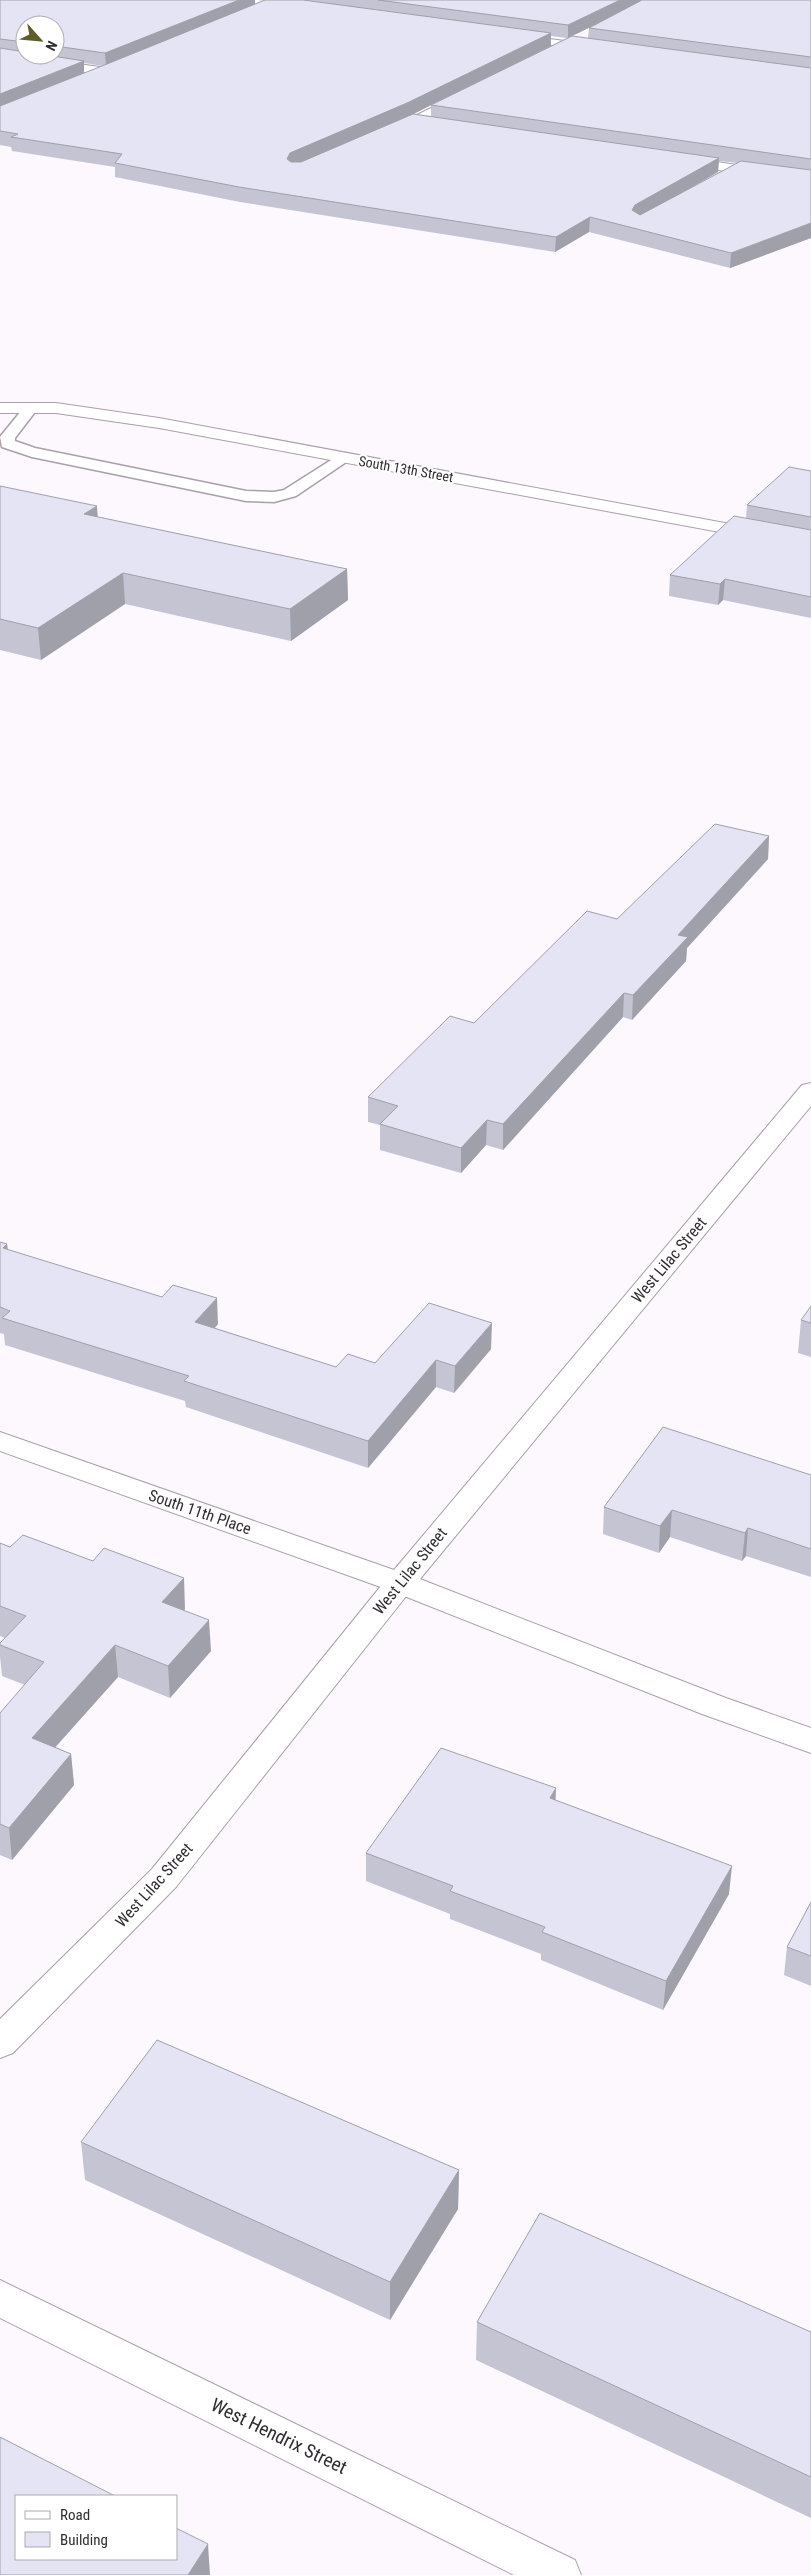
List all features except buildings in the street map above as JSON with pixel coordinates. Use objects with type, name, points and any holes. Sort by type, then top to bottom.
[{"type":"street","points":[[246,0],[313,9]]},
{"type":"street","points":[[499,35],[606,49]]},
{"type":"street","points":[[550,53],[585,36]]},
{"type":"street","points":[[0,56],[107,72]]},
{"type":"street","points":[[376,138],[472,92]]},
{"type":"street","points":[[412,122],[431,125]]},
{"type":"street","points":[[668,159],[811,180]]},
{"type":"street","points":[[721,178],[738,169]]},
{"type":"street","name":"South 13th Street","points":[[0,408],[56,408],[159,423],[811,544]]},
{"type":"street","name":"West Lilac Street","points":[[0,2043],[164,1878],[400,1582],[811,1090]]},
{"type":"street","name":"South 11th Place","points":[[0,1441],[400,1582],[714,1706],[811,1740]]},
{"type":"street","name":"West Hendrix Street","points":[[0,2298],[559,2575]]},
{"type":"lane","points":[[31,408],[7,438],[6,444],[32,452],[246,496],[274,497],[290,493],[344,458]]}]
